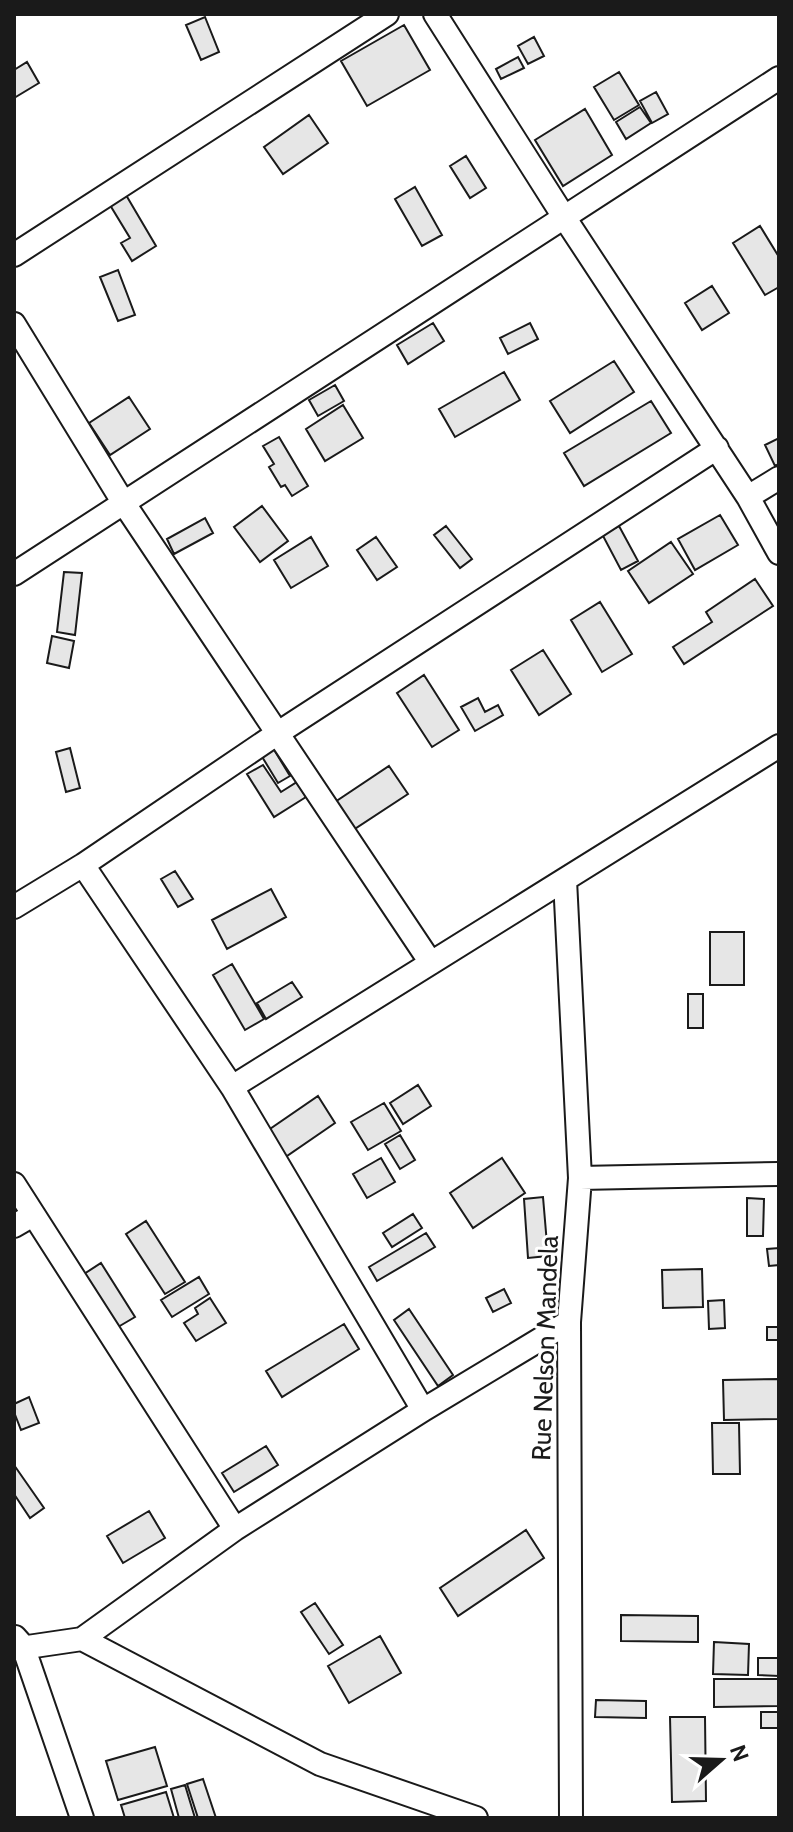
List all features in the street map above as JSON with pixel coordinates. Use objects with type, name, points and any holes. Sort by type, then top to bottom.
[{"type":"street","points":[[14,255],[387,14]]},
{"type":"street","points":[[435,14],[564,217],[717,448],[779,553]]},
{"type":"street","points":[[14,574],[779,78]]},
{"type":"street","points":[[14,324],[123,502],[431,963]]},
{"type":"street","points":[[14,907],[83,865],[278,733],[717,448]]},
{"type":"street","points":[[748,497],[779,478]]},
{"type":"street","points":[[232,1087],[779,746]]},
{"type":"street","points":[[83,865],[232,1087],[423,1410]]},
{"type":"street","name":"Rue Nelson Mandela","points":[[565,880],[580,1178],[569,1322],[571,1818]]},
{"type":"street","points":[[580,1178],[779,1174]]},
{"type":"street","points":[[14,1184],[24,1221],[235,1529]]},
{"type":"street","points":[[82,1639],[235,1529],[569,1322]]},
{"type":"street","points":[[82,1818],[17,1643],[82,1639],[320,1764],[476,1818]]},
{"type":"building","points":[[205,17],[219,52],[201,60],[186,25]]},
{"type":"building","points":[[404,25],[430,70],[367,106],[341,61]]},
{"type":"building","points":[[534,37],[544,56],[528,64],[518,46]]},
{"type":"building","points":[[518,57],[524,68],[501,79],[496,69]]},
{"type":"building","points":[[27,62],[39,83],[14,98],[14,70]]},
{"type":"building","points":[[619,72],[639,105],[614,120],[594,87]]},
{"type":"building","points":[[656,92],[668,114],[652,123],[640,101]]},
{"type":"building","points":[[640,107],[651,123],[626,139],[616,122]]},
{"type":"building","points":[[585,109],[612,155],[563,186],[535,140]]},
{"type":"building","points":[[309,115],[328,143],[283,174],[264,147]]},
{"type":"building","points":[[466,156],[486,188],[470,198],[450,166]]},
{"type":"building","points":[[415,187],[442,235],[422,246],[395,199]]},
{"type":"building","points":[[126,195],[156,246],[132,261],[121,243],[130,238],[110,205]]},
{"type":"building","points":[[760,226],[779,257],[779,287],[765,295],[733,243]]},
{"type":"building","points":[[118,270],[135,315],[118,321],[100,277]]},
{"type":"building","points":[[712,286],[729,313],[702,330],[685,303]]},
{"type":"building","points":[[433,323],[444,341],[408,364],[397,345]]},
{"type":"building","points":[[530,323],[538,339],[508,354],[500,338]]},
{"type":"building","points":[[614,361],[634,392],[570,433],[550,401]]},
{"type":"building","points":[[504,372],[520,400],[455,437],[439,409]]},
{"type":"building","points":[[335,385],[344,401],[318,416],[309,400]]},
{"type":"building","points":[[129,397],[150,429],[110,455],[89,423]]},
{"type":"building","points":[[651,401],[671,433],[584,486],[564,453]]},
{"type":"building","points":[[343,405],[363,438],[325,461],[306,429]]},
{"type":"building","points":[[279,437],[308,486],[292,496],[285,485],[281,487],[269,467],[274,464],[263,446]]},
{"type":"building","points":[[779,438],[779,464],[775,466],[765,445]]},
{"type":"building","points":[[262,506],[288,541],[260,562],[234,527]]},
{"type":"building","points":[[720,515],[738,545],[695,570],[678,539]]},
{"type":"building","points":[[205,518],[213,533],[174,554],[167,539]]},
{"type":"building","points":[[446,526],[472,559],[460,568],[434,535]]},
{"type":"building","points":[[619,526],[638,561],[621,570],[602,534]]},
{"type":"building","points":[[311,537],[328,566],[291,588],[274,560]]},
{"type":"building","points":[[376,537],[397,567],[377,580],[357,550]]},
{"type":"building","points":[[671,542],[693,574],[649,603],[628,571]]},
{"type":"building","points":[[64,572],[82,573],[75,635],[57,632]]},
{"type":"building","points":[[755,579],[773,606],[684,664],[673,647],[712,622],[706,612]]},
{"type":"building","points":[[600,602],[632,654],[602,672],[571,620]]},
{"type":"building","points":[[52,636],[74,641],[69,668],[47,663]]},
{"type":"building","points":[[543,650],[571,694],[539,715],[511,670]]},
{"type":"building","points":[[424,675],[459,730],[432,747],[397,693]]},
{"type":"building","points":[[478,698],[485,712],[498,705],[503,715],[475,731],[461,707]]},
{"type":"building","points":[[70,748],[80,788],[66,792],[56,752]]},
{"type":"building","points":[[273,748],[290,776],[278,783],[261,755]]},
{"type":"building","points":[[263,765],[281,792],[297,782],[306,797],[274,817],[247,774]]},
{"type":"building","points":[[389,766],[408,794],[350,832],[332,804]]},
{"type":"building","points":[[175,871],[193,899],[178,907],[161,879]]},
{"type":"building","points":[[271,889],[286,917],[227,949],[212,920]]},
{"type":"building","points":[[710,932],[744,932],[744,985],[710,985]]},
{"type":"building","points":[[232,964],[264,1019],[245,1030],[213,975]]},
{"type":"building","points":[[292,982],[302,997],[266,1019],[257,1003]]},
{"type":"building","points":[[688,994],[703,994],[703,1028],[688,1028]]},
{"type":"building","points":[[418,1085],[431,1106],[403,1124],[390,1103]]},
{"type":"building","points":[[318,1096],[335,1123],[284,1158],[267,1131]]},
{"type":"building","points":[[384,1103],[401,1131],[368,1150],[351,1122]]},
{"type":"building","points":[[400,1135],[415,1160],[400,1169],[385,1144]]},
{"type":"building","points":[[381,1158],[395,1182],[367,1198],[353,1174]]},
{"type":"building","points":[[502,1158],[525,1193],[473,1228],[450,1193]]},
{"type":"building","points":[[543,1197],[548,1256],[528,1258],[524,1199]]},
{"type":"building","points":[[747,1198],[764,1199],[763,1236],[747,1236]]},
{"type":"building","points":[[413,1214],[422,1228],[392,1247],[383,1233]]},
{"type":"building","points":[[146,1221],[185,1282],[165,1294],[126,1234]]},
{"type":"building","points":[[426,1233],[435,1247],[377,1281],[369,1267]]},
{"type":"building","points":[[779,1248],[779,1265],[769,1266],[767,1249]]},
{"type":"building","points":[[101,1263],[135,1317],[118,1327],[84,1274]]},
{"type":"building","points":[[702,1269],[703,1307],[663,1308],[662,1270]]},
{"type":"building","points":[[199,1277],[209,1294],[172,1317],[161,1300]]},
{"type":"building","points":[[504,1289],[511,1303],[493,1312],[486,1298]]},
{"type":"building","points":[[210,1298],[226,1323],[196,1341],[184,1323],[198,1314],[195,1308]]},
{"type":"building","points":[[724,1300],[725,1328],[709,1329],[708,1301]]},
{"type":"building","points":[[409,1309],[453,1375],[438,1386],[394,1320]]},
{"type":"building","points":[[344,1324],[359,1349],[282,1397],[266,1371]]},
{"type":"building","points":[[767,1327],[779,1327],[779,1340],[767,1340]]},
{"type":"building","points":[[779,1379],[779,1419],[724,1420],[723,1380]]},
{"type":"building","points":[[29,1397],[39,1423],[21,1430],[14,1404]]},
{"type":"building","points":[[712,1423],[739,1423],[740,1474],[713,1474]]},
{"type":"building","points":[[266,1446],[278,1465],[234,1492],[222,1473]]},
{"type":"building","points":[[14,1465],[44,1508],[30,1518],[14,1494]]},
{"type":"building","points":[[149,1511],[165,1538],[123,1563],[107,1536]]},
{"type":"building","points":[[526,1530],[544,1558],[458,1616],[440,1588]]},
{"type":"building","points":[[315,1603],[343,1645],[329,1654],[301,1612]]},
{"type":"building","points":[[621,1615],[698,1616],[698,1642],[621,1641]]},
{"type":"building","points":[[380,1636],[401,1673],[349,1703],[328,1666]]},
{"type":"building","points":[[714,1642],[749,1644],[748,1675],[713,1674]]},
{"type":"building","points":[[758,1658],[779,1658],[779,1676],[758,1675]]},
{"type":"building","points":[[714,1679],[779,1679],[779,1706],[714,1707]]},
{"type":"building","points":[[596,1700],[646,1701],[646,1718],[595,1717]]},
{"type":"building","points":[[761,1712],[779,1712],[779,1728],[761,1728]]},
{"type":"building","points":[[670,1717],[705,1717],[706,1801],[672,1802]]},
{"type":"building","points":[[155,1747],[167,1786],[118,1800],[106,1761]]},
{"type":"building","points":[[203,1779],[216,1818],[198,1818],[187,1784]]},
{"type":"building","points":[[185,1785],[195,1818],[179,1818],[171,1789]]},
{"type":"building","points":[[166,1792],[174,1818],[125,1818],[121,1805]]}]
